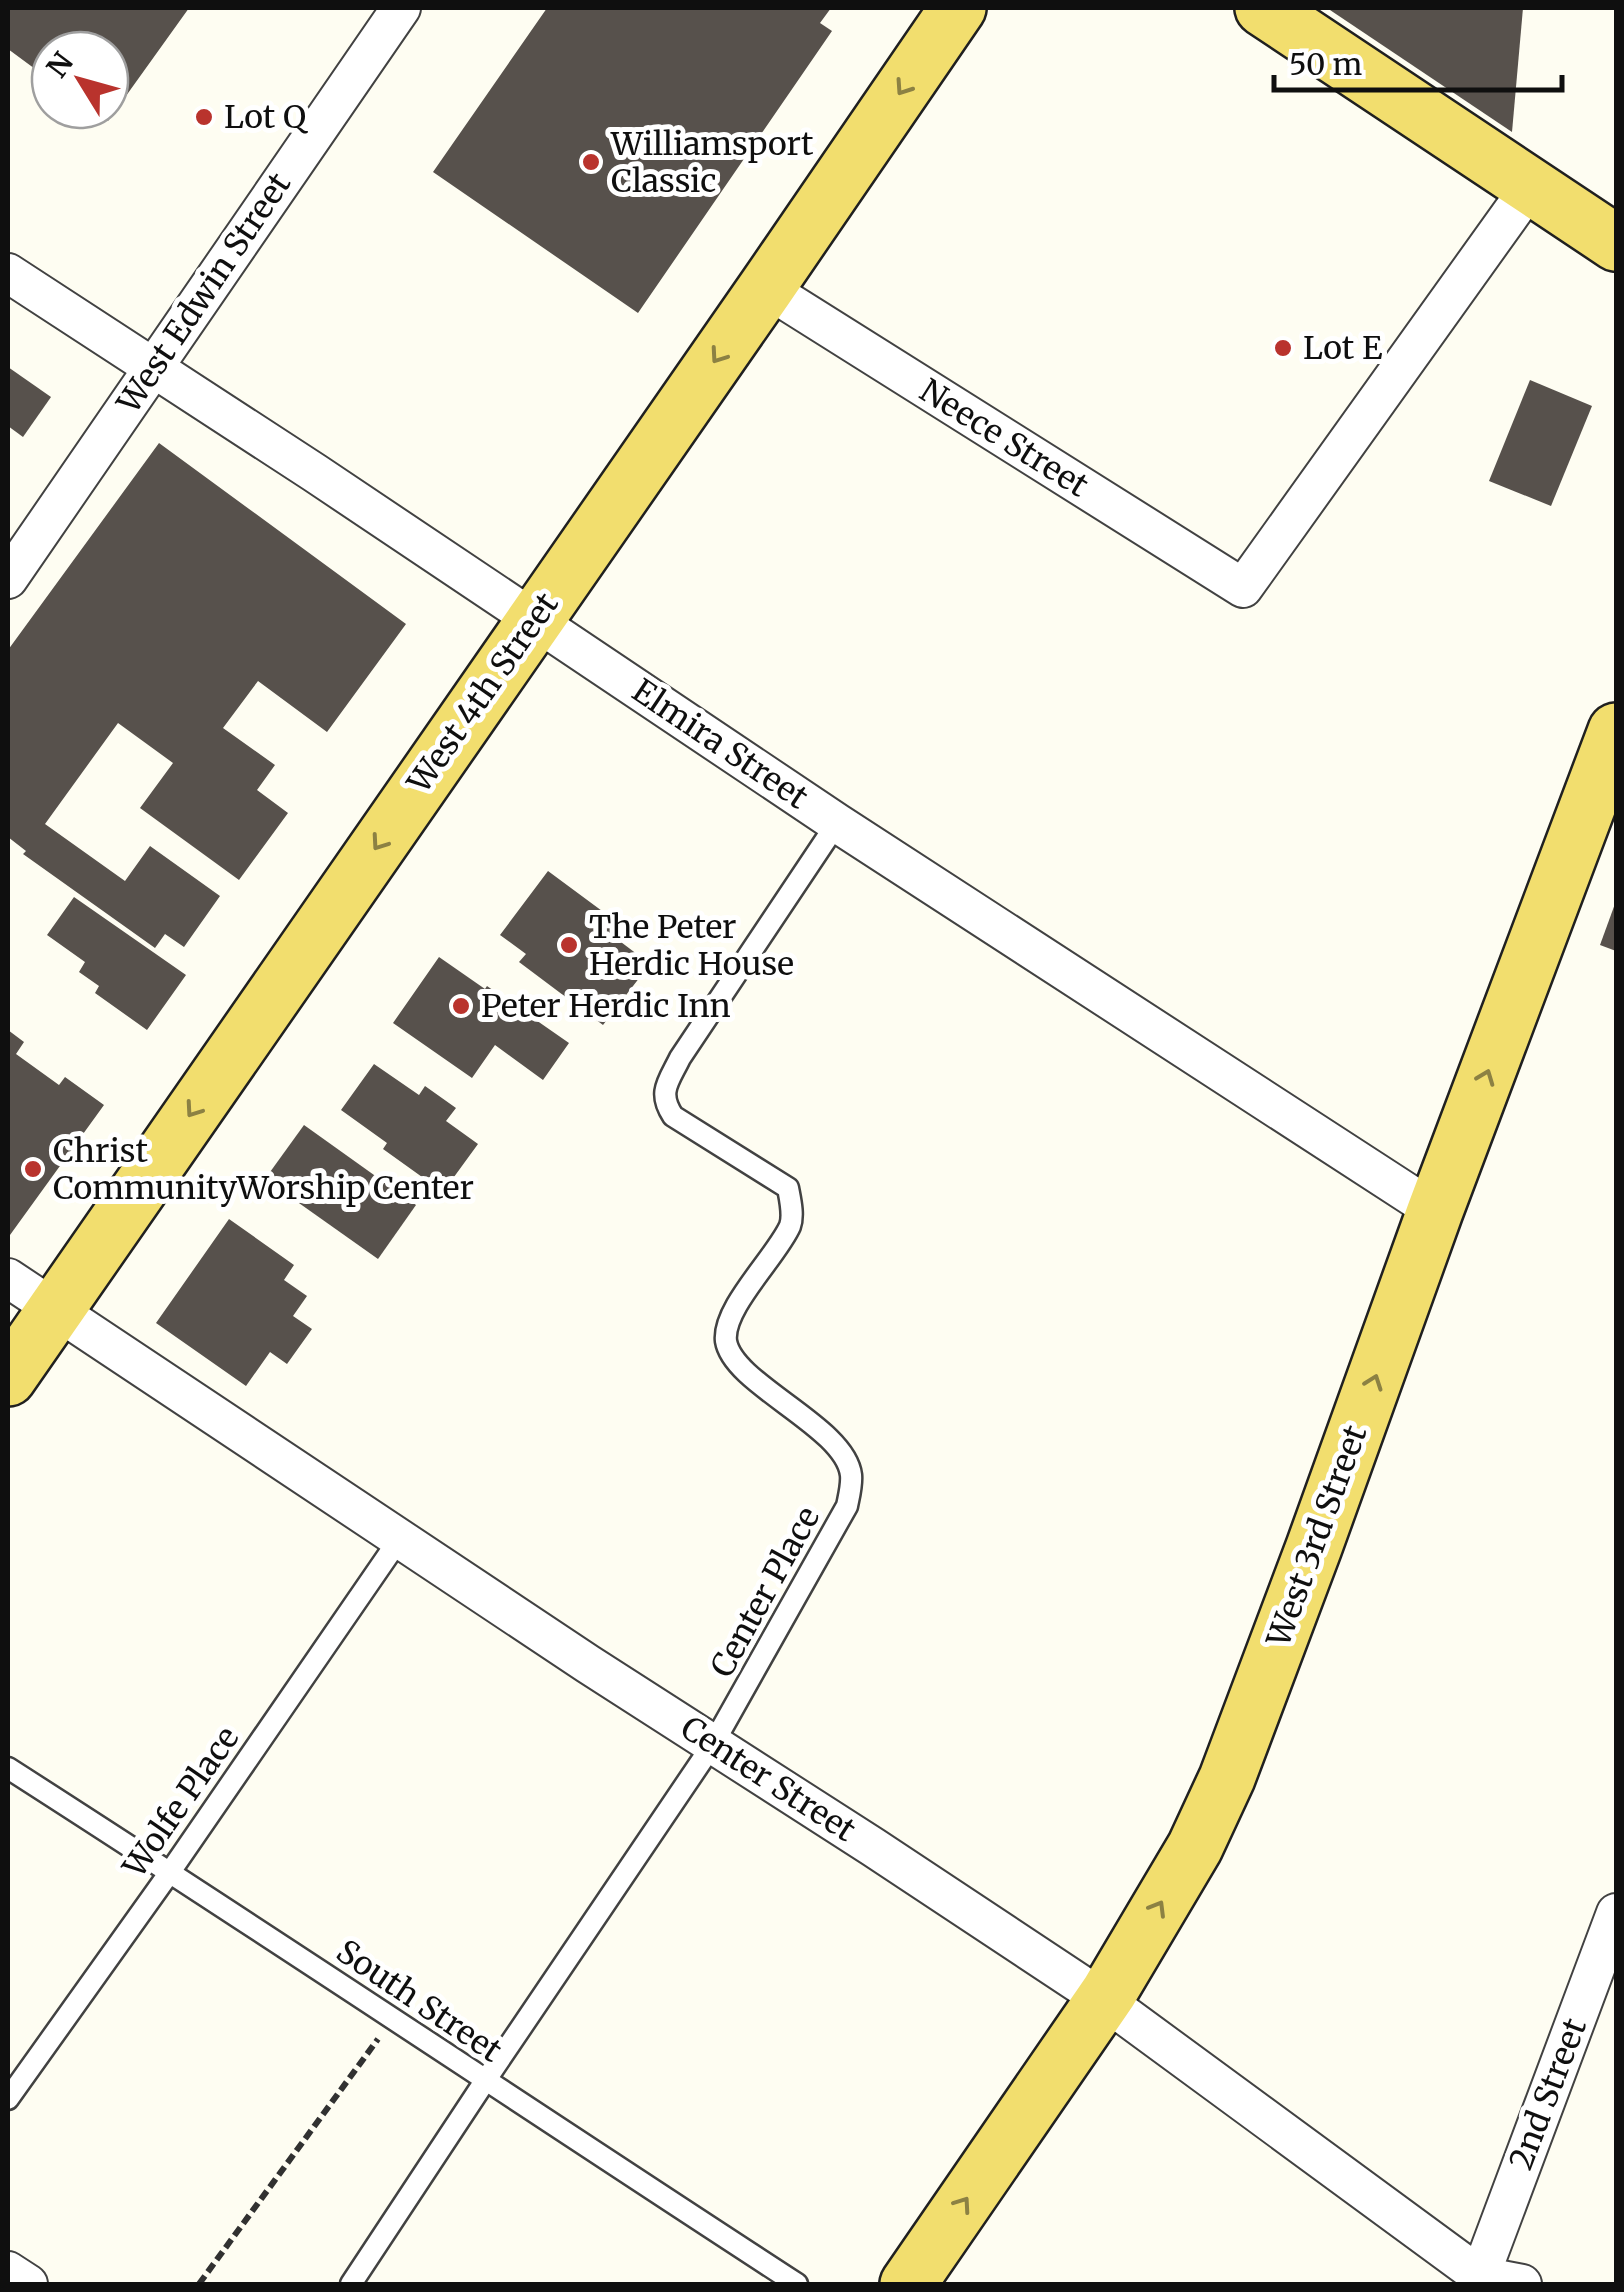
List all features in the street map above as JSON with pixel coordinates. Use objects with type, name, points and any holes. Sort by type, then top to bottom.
[{"type":"main road","name":"West 4th Street","points":[[8,1378],[958,8]]},
{"type":"main road","points":[[1262,8],[1616,243]]},
{"type":"main road","name":"West 3rd Street","points":[[908,2284],[1104,2000],[1195,1846],[1226,1778],[1314,1546],[1616,732]]},
{"type":"street","name":"West Edwin Street","points":[[8,580],[401,8]]},
{"type":"street","name":"Neece Street","points":[[766,288],[1242,588],[1530,186]]},
{"type":"street","name":"Elmira Street","points":[[8,273],[316,473],[838,823],[1436,1211]]},
{"type":"street","name":"Center Street","points":[[8,1278],[1104,2000],[1480,2276],[1522,2284]]},
{"type":"street","name":"2nd Street","points":[[1480,2276],[1616,1914]]},
{"type":"street","points":[[8,2271],[28,2284]]},
{"type":"lane","name":"Center Place","points":[[351,2284],[713,1744],[847,1506],[852,1478],[848,1463],[828,1438],[736,1363],[726,1342],[728,1327],[742,1298],[791,1224],[788,1188],[673,1116],[666,1106],[664,1090],[680,1058],[838,823]]},
{"type":"lane","name":"Wolfe Place","points":[[8,2098],[170,1872],[400,1538]]},
{"type":"lane","name":"South Street","points":[[8,1768],[798,2284]]},
{"type":"path","points":[[200,2284],[392,2020]]},
{"type":"building","points":[[8,8],[189,8],[130,90],[130,30],[30,30],[30,65],[8,49]]},
{"type":"building","name":"Williamsport Classic","points":[[547,8],[831,8],[820,23],[832,31],[638,313],[433,172]]},
{"type":"building","points":[[1327,8],[1523,8],[1512,132]]},
{"type":"building","points":[[8,367],[51,397],[23,437],[8,426]]},
{"type":"building","points":[[1530,380],[1592,406],[1551,506],[1489,481]]},
{"type":"building","points":[[159,443],[406,624],[327,732],[258,681],[223,728],[275,765],[257,790],[288,813],[239,880],[140,808],[173,763],[118,723],[45,824],[125,881],[150,846],[220,896],[184,947],[165,934],[155,948],[23,854],[26,851],[8,837],[8,650]]},
{"type":"building","name":"The Peter Herdic House","points":[[548,871],[621,925],[613,936],[650,964],[603,1025],[519,962],[526,954],[500,935]]},
{"type":"building","points":[[74,897],[186,975],[147,1030],[95,993],[99,986],[79,972],[85,962],[47,935]]},
{"type":"building","points":[[1616,901],[1616,951],[1600,945]]},
{"type":"building","name":"Peter Herdic Inn","points":[[439,957],[569,1043],[543,1080],[495,1045],[472,1078],[393,1023]]},
{"type":"building","name":"Christ CommunityWorship Center","points":[[8,1030],[24,1042],[16,1054],[59,1085],[65,1077],[104,1105],[10,1235],[8,1234]]},
{"type":"building","points":[[374,1064],[419,1095],[425,1086],[456,1108],[446,1121],[478,1144],[443,1192],[383,1149],[387,1143],[341,1110]]},
{"type":"building","points":[[304,1125],[416,1205],[378,1259],[265,1179]]},
{"type":"building","points":[[229,1219],[294,1265],[284,1280],[307,1296],[293,1316],[312,1329],[287,1364],[270,1352],[246,1386],[156,1323]]},
{"type":"place","name":"Lot Q","points":[[204,117]]},
{"type":"place","name":"Williamsport Classic","points":[[591,162]]},
{"type":"place","name":"Lot E","points":[[1283,348]]},
{"type":"place","name":"The Peter Herdic House","points":[[569,945]]},
{"type":"place","name":"Peter Herdic Inn","points":[[461,1006]]},
{"type":"place","name":"Christ CommunityWorship Center","points":[[33,1169]]}]
